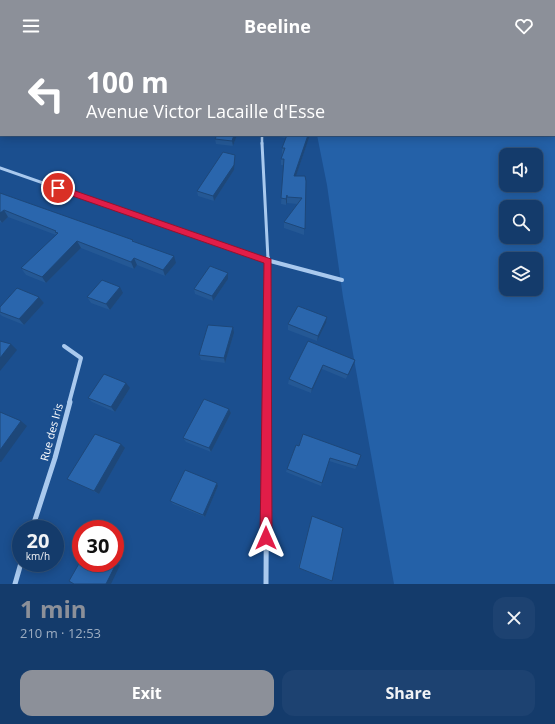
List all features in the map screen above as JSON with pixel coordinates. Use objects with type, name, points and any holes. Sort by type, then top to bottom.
[{"type":"street","points":[[262,136],[268,261],[266,584]]},
{"type":"street","points":[[0,168],[268,261],[342,280]]},
{"type":"street","name":"Rue des Iris","points":[[35,520],[55,458],[81,358],[64,346]]},
{"type":"street","points":[[15,584],[18,572]]},
{"type":"shaded area","points":[[317,136],[555,136],[555,584],[394,584],[343,297],[327,185]]},
{"type":"building","points":[[216,136],[234,136],[232,141],[215,139]]},
{"type":"building","points":[[287,136],[308,136],[294,176],[305,176],[305,229],[284,222],[302,198],[287,197],[287,195],[286,199],[281,198],[284,159],[281,159],[285,148],[282,148]]},
{"type":"building","points":[[223,152],[235,155],[234,165],[213,196],[197,191]]},
{"type":"building","points":[[0,193],[174,256],[163,270],[134,258],[131,262],[77,241],[42,277],[21,268],[58,233],[4,210],[0,213]]},
{"type":"building","points":[[210,266],[228,273],[212,296],[194,289]]},
{"type":"building","points":[[102,280],[120,287],[106,304],[87,297]]},
{"type":"building","points":[[17,288],[39,297],[19,319],[0,312],[0,307]]},
{"type":"building","points":[[298,306],[327,317],[318,336],[288,324]]},
{"type":"building","points":[[208,325],[233,327],[224,358],[199,355]]},
{"type":"building","points":[[0,341],[11,344],[0,358]]},
{"type":"building","points":[[308,341],[355,360],[348,375],[323,365],[312,389],[289,379]]},
{"type":"building","points":[[104,374],[126,383],[111,407],[88,398]]},
{"type":"building","points":[[204,399],[229,409],[209,448],[183,438]]},
{"type":"building","points":[[0,412],[21,421],[0,450]]},
{"type":"building","points":[[95,434],[121,444],[94,491],[67,479]]},
{"type":"building","points":[[303,434],[361,455],[357,466],[330,458],[322,483],[287,469],[296,445],[299,446]]},
{"type":"building","points":[[185,470],[217,483],[203,515],[170,501]]},
{"type":"building","points":[[312,516],[343,528],[332,581],[299,568]]},
{"type":"building","points":[[74,572],[112,572],[106,584],[74,584],[69,581]]},
{"type":"route","points":[[58,188],[268,261],[266,538]]}]
